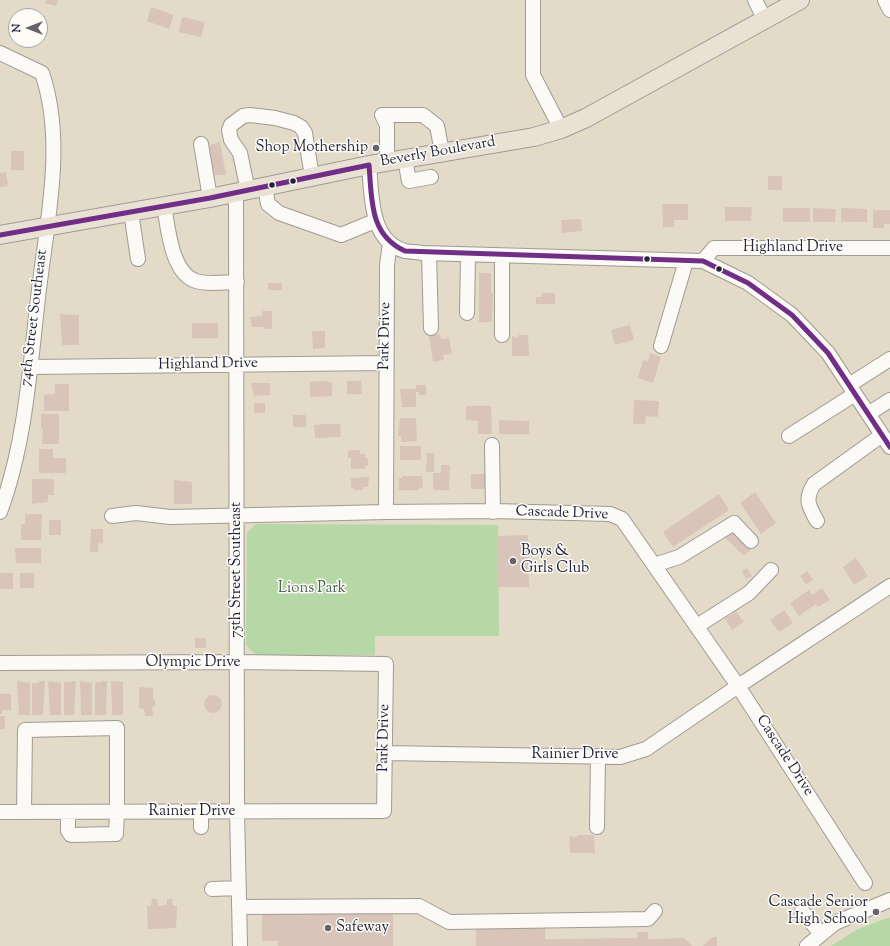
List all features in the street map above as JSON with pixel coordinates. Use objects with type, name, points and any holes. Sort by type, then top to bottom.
[{"type":"main road","name":"Beverly Boulevard","points":[[0,235],[210,198],[378,163],[406,159],[433,164],[561,129],[586,118],[800,0]]},
{"type":"street","points":[[533,0],[533,75],[561,129]]},
{"type":"street","points":[[755,0],[765,20]]},
{"type":"street","points":[[885,0],[890,10]]},
{"type":"street","name":"74th Street Southeast","points":[[0,53],[42,73],[49,94],[53,124],[52,200],[46,228],[30,367],[14,469],[0,512]]},
{"type":"street","points":[[312,177],[305,133],[301,127],[294,123],[276,118],[250,115],[243,116],[232,125],[229,130],[231,140],[240,153],[250,190],[279,213],[341,235],[375,221]]},
{"type":"street","points":[[433,164],[437,126],[423,115],[382,115],[387,124],[378,163],[375,221],[382,235],[390,243],[403,251],[468,255],[702,261],[748,284],[792,316],[828,353],[886,441],[814,484],[808,494],[808,504],[817,521]]},
{"type":"street","points":[[200,144],[210,198]]},
{"type":"street","name":"75th Street Southeast","points":[[240,946],[237,811],[237,282],[250,190]]},
{"type":"street","points":[[164,206],[171,247],[185,273],[193,280],[199,282],[237,282]]},
{"type":"street","points":[[131,212],[138,259]]},
{"type":"street","name":"Park Drive","points":[[386,512],[387,265],[390,243]]},
{"type":"street","name":"Highland Drive","points":[[702,261],[714,248],[890,248]]},
{"type":"street","points":[[429,253],[431,328]]},
{"type":"street","points":[[467,313],[468,255]]},
{"type":"street","points":[[502,256],[502,335]]},
{"type":"street","points":[[661,346],[686,261]]},
{"type":"street","points":[[789,436],[890,359]]},
{"type":"street","name":"Highland Drive","points":[[30,367],[386,362]]},
{"type":"street","points":[[868,414],[890,400]]},
{"type":"street","points":[[492,445],[493,512]]},
{"type":"street","name":"Cascade Drive","points":[[112,516],[136,513],[170,517],[386,512],[493,512],[610,514],[622,519],[697,626],[743,683],[865,883]]},
{"type":"street","points":[[654,565],[679,557],[734,523],[751,541]]},
{"type":"street","points":[[697,626],[749,593],[771,570]]},
{"type":"street","name":"Rainier Drive","points":[[385,753],[620,757],[646,749],[890,586]]},
{"type":"street","name":"Olympic Drive","points":[[0,663],[237,662],[386,664]]},
{"type":"street","name":"Park Drive","points":[[384,811],[386,664]]},
{"type":"street","points":[[12,815],[25,730],[117,728],[116,834],[69,834],[68,812]]},
{"type":"street","points":[[597,827],[598,756]]},
{"type":"street","name":"Rainier Drive","points":[[12,815],[68,812],[384,811]]},
{"type":"street","points":[[201,812],[201,827]]},
{"type":"street","points":[[212,889],[239,888]]},
{"type":"street","points":[[807,946],[835,923],[890,900]]},
{"type":"street","points":[[239,907],[419,906],[449,922],[648,919],[655,911]]},
{"type":"street","points":[[802,911],[821,934]]},
{"type":"green space","name":"Lions Park","points":[[256,524],[498,525],[499,636],[375,636],[375,655],[256,655],[246,645],[247,533]]},
{"type":"green space","points":[[890,918],[890,946],[831,946],[856,930]]},
{"type":"building","points":[[46,0],[58,0],[56,6],[45,3]]},
{"type":"building","points":[[151,7],[174,15],[169,29],[147,21]]},
{"type":"building","points":[[182,17],[205,22],[201,37],[179,32]]},
{"type":"building","points":[[220,142],[226,175],[212,175],[206,146]]},
{"type":"building","points":[[11,151],[24,151],[24,170],[11,170]]},
{"type":"building","points":[[6,172],[8,186],[0,187],[0,173]]},
{"type":"building","points":[[768,176],[782,176],[782,190],[768,190]]},
{"type":"building","points":[[662,204],[688,204],[688,220],[674,220],[674,227],[663,227]]},
{"type":"building","points":[[725,207],[752,207],[751,221],[725,221]]},
{"type":"building","points":[[783,208],[810,208],[810,222],[783,222]]},
{"type":"building","points":[[813,208],[836,209],[835,222],[813,222]]},
{"type":"building","points":[[841,208],[867,209],[867,222],[841,222]]},
{"type":"building","points":[[873,210],[890,210],[890,224],[884,224],[884,228],[873,228]]},
{"type":"building","points":[[581,219],[582,231],[562,233],[561,220]]},
{"type":"building","points":[[479,273],[491,273],[491,293],[493,293],[492,322],[479,322]]},
{"type":"building","points":[[268,283],[282,283],[282,290],[268,290]]},
{"type":"building","points":[[542,293],[555,293],[555,304],[536,304],[536,297],[542,297]]},
{"type":"building","points":[[262,311],[272,311],[272,329],[265,329],[265,327],[252,327],[250,317],[262,316]]},
{"type":"building","points":[[60,314],[79,315],[79,345],[62,345]]},
{"type":"building","points":[[192,323],[218,323],[218,338],[192,338]]},
{"type":"building","points":[[630,325],[634,340],[615,345],[611,330]]},
{"type":"building","points":[[312,331],[325,331],[325,348],[313,349]]},
{"type":"building","points":[[440,334],[441,339],[449,338],[452,354],[443,355],[444,360],[433,362],[429,336]]},
{"type":"building","points":[[518,335],[528,335],[529,356],[512,356],[512,336],[518,338]]},
{"type":"building","points":[[650,353],[661,357],[653,383],[638,378],[643,360],[648,361]]},
{"type":"building","points":[[325,381],[332,383],[332,396],[310,397],[310,382]]},
{"type":"building","points":[[347,381],[361,381],[362,394],[347,394]]},
{"type":"building","points":[[251,383],[270,383],[270,395],[254,396]]},
{"type":"building","points":[[55,384],[69,384],[69,411],[44,411],[44,395],[55,394]]},
{"type":"building","points":[[416,385],[426,385],[426,395],[419,395],[419,392],[416,392],[416,407],[402,407],[400,389],[416,389]]},
{"type":"building","points":[[634,400],[659,401],[658,417],[646,416],[645,424],[633,424]]},
{"type":"building","points":[[254,403],[265,403],[265,413],[254,413]]},
{"type":"building","points":[[466,406],[491,406],[492,434],[478,434],[478,421],[466,420]]},
{"type":"building","points":[[41,414],[59,414],[59,444],[42,444],[43,429],[41,429]]},
{"type":"building","points":[[293,415],[306,415],[306,427],[293,427]]},
{"type":"building","points":[[400,418],[416,418],[417,441],[401,442],[401,436],[398,436]]},
{"type":"building","points":[[499,420],[529,421],[529,434],[499,434]]},
{"type":"building","points":[[340,424],[341,437],[315,438],[314,425]]},
{"type":"building","points":[[400,446],[421,446],[421,460],[400,460]]},
{"type":"building","points":[[39,449],[53,449],[53,458],[66,458],[66,473],[39,473]]},
{"type":"building","points":[[360,450],[360,454],[365,454],[365,458],[368,458],[368,466],[365,466],[365,469],[351,469],[351,458],[348,458],[348,451]]},
{"type":"building","points":[[427,453],[434,453],[434,472],[426,472]]},
{"type":"building","points":[[441,465],[450,465],[449,490],[433,490],[433,473],[441,473]]},
{"type":"building","points":[[471,474],[487,474],[487,489],[471,489]]},
{"type":"building","points":[[402,476],[422,476],[423,488],[419,488],[419,490],[399,490],[399,478],[402,478]]},
{"type":"building","points":[[369,477],[368,487],[363,487],[363,490],[353,490],[353,487],[351,487],[351,478]]},
{"type":"building","points":[[32,479],[54,479],[54,495],[48,495],[48,502],[32,504]]},
{"type":"building","points":[[174,480],[192,482],[192,504],[174,504]]},
{"type":"building","points":[[755,492],[776,523],[761,534],[740,503]]},
{"type":"building","points":[[719,494],[729,510],[673,547],[663,532]]},
{"type":"building","points":[[25,514],[42,514],[41,540],[21,540],[21,524],[25,524]]},
{"type":"building","points":[[49,520],[61,520],[61,535],[49,535]]},
{"type":"building","points":[[729,528],[751,549],[744,556],[722,535]]},
{"type":"building","points":[[91,529],[103,529],[103,544],[98,543],[98,552],[90,552]]},
{"type":"building","name":"Boys & Girls Club","points":[[528,535],[529,587],[498,587],[497,536]]},
{"type":"building","points":[[15,548],[41,548],[41,563],[16,563]]},
{"type":"building","points":[[856,558],[868,576],[854,585],[843,567]]},
{"type":"building","points":[[747,568],[752,576],[746,579],[742,571]]},
{"type":"building","points":[[807,571],[813,580],[806,584],[800,576]]},
{"type":"building","points":[[0,573],[13,573],[13,589],[0,589]]},
{"type":"building","points":[[20,573],[34,573],[34,588],[20,588]]},
{"type":"building","points":[[822,588],[830,600],[818,607],[816,604],[799,616],[790,603],[809,590],[812,595]]},
{"type":"building","points":[[784,610],[793,623],[779,632],[770,620]]},
{"type":"building","points":[[736,611],[744,622],[732,630],[725,619]]},
{"type":"building","points":[[195,638],[206,638],[206,648],[195,648]]},
{"type":"building","points":[[17,681],[30,683],[30,715],[19,715]]},
{"type":"building","points":[[39,681],[45,681],[43,715],[32,715],[32,683],[39,683]]},
{"type":"building","points":[[48,681],[61,683],[61,715],[50,715]]},
{"type":"building","points":[[76,681],[74,715],[64,715],[64,682]]},
{"type":"building","points":[[80,681],[92,683],[92,715],[81,715]]},
{"type":"building","points":[[107,681],[106,715],[95,715],[95,682]]},
{"type":"building","points":[[111,681],[123,682],[123,715],[112,715]]},
{"type":"building","points":[[139,687],[153,688],[153,700],[155,700],[155,706],[152,707],[153,716],[145,716],[144,709],[139,708]]},
{"type":"building","points":[[0,694],[11,694],[11,710],[2,710],[2,714],[0,714]]},
{"type":"building","points":[[209,695],[217,695],[222,700],[220,711],[217,713],[209,713],[204,708],[204,700]]},
{"type":"building","points":[[0,716],[5,716],[5,729],[0,729]]},
{"type":"building","points":[[577,835],[594,835],[595,853],[570,853],[569,836],[577,837]]},
{"type":"building","points":[[152,899],[157,899],[158,906],[167,905],[167,899],[172,899],[173,906],[177,906],[176,928],[148,929],[147,906],[151,906]]},
{"type":"building","name":"Safeway","points":[[393,913],[393,946],[278,946],[278,941],[262,941],[262,915]]},
{"type":"building","points":[[545,928],[545,939],[637,938],[637,932],[648,932],[648,939],[684,938],[692,946],[476,946],[476,929]]},
{"type":"building","points":[[712,937],[717,937],[717,946],[703,946]]},
{"type":"transit line","points":[[369,165],[372,203],[379,226],[385,236],[393,244],[405,251],[703,261],[748,283],[792,315],[828,353],[890,447]]},
{"type":"transit line","points":[[0,235],[210,198],[369,165]]},
{"type":"place","name":"Shop Mothership","points":[[376,148]]},
{"type":"place","name":"Boys & Girls Club","points":[[513,561]]},
{"type":"place","name":"Cascade Senior High School","points":[[876,912]]},
{"type":"place","name":"Safeway","points":[[328,928]]}]
